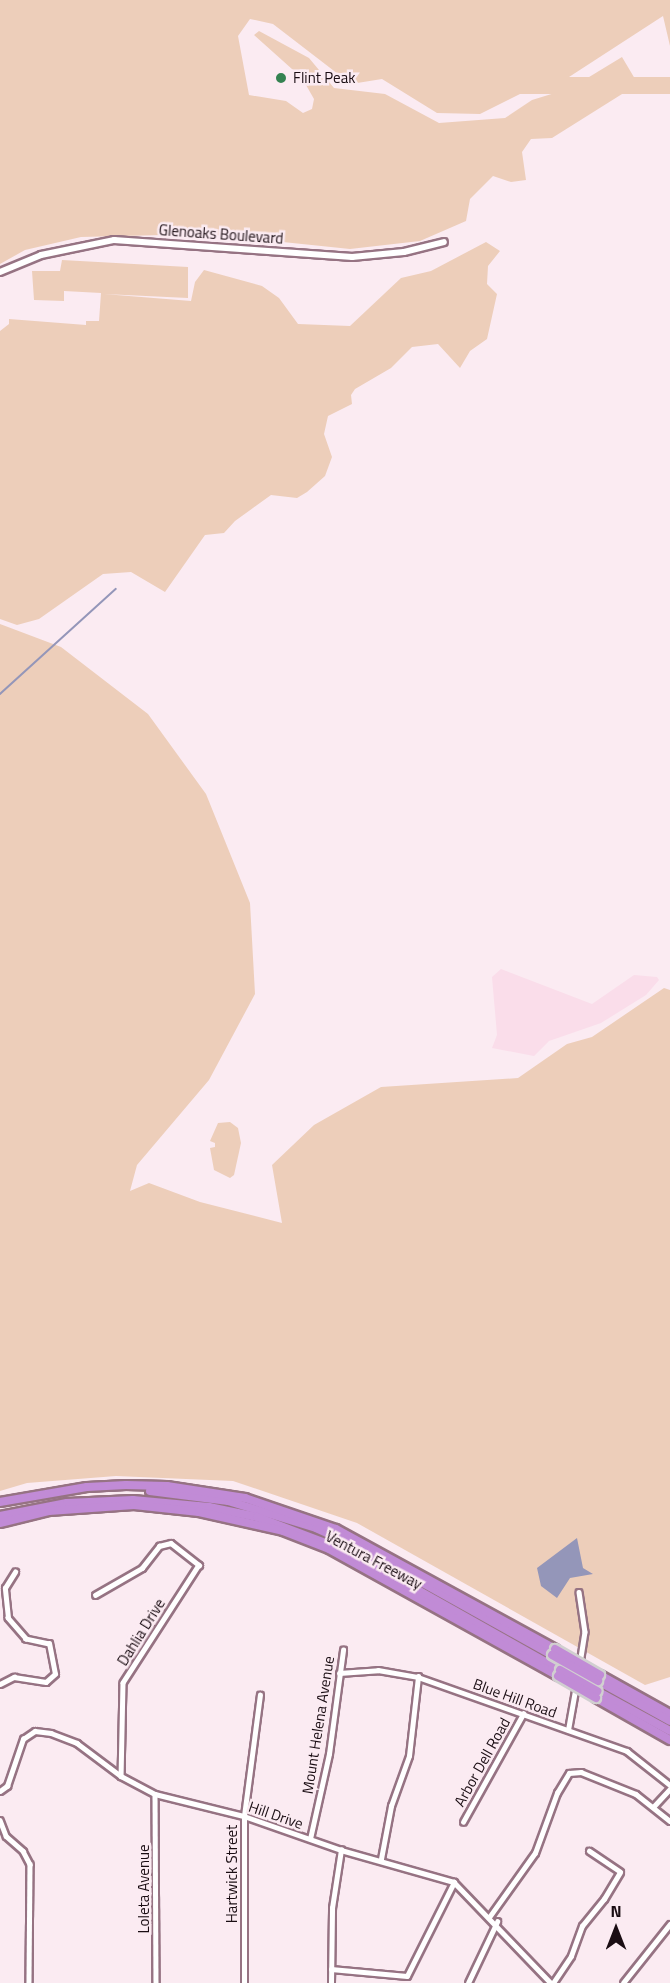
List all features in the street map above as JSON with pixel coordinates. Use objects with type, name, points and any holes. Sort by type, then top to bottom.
[{"type":"highway","name":"Ventura Freeway","points":[[0,1502],[87,1487],[167,1486],[276,1507],[336,1529],[599,1678],[642,1711],[670,1740]]},
{"type":"highway","points":[[0,1516],[67,1503],[133,1500],[210,1507],[257,1517],[352,1553],[559,1673]]},
{"type":"highway","name":"Ventura Freeway","points":[[0,1523],[49,1512],[134,1505],[199,1512],[283,1532],[329,1549],[597,1694],[642,1711],[670,1714]]},
{"type":"highway","points":[[642,1711],[670,1721]]},
{"type":"highway","points":[[642,1711],[670,1731]]},
{"type":"street","name":"Glenoaks Boulevard","points":[[0,272],[41,255],[114,240],[352,257],[404,252],[444,242]]},
{"type":"street","name":"Dahlia Drive","points":[[95,1595],[142,1568],[159,1546],[171,1543],[199,1565],[123,1683],[121,1776]]},
{"type":"street","points":[[0,1684],[14,1677],[46,1682],[55,1674],[49,1644],[26,1639],[8,1618],[5,1588],[15,1572]]},
{"type":"street","points":[[568,1730],[585,1632],[579,1592]]},
{"type":"street","name":"Mount Helena Avenue","points":[[310,1839],[329,1754],[343,1650]]},
{"type":"street","name":"Blue Hill Road","points":[[339,1673],[378,1671],[418,1677],[627,1751],[670,1785]]},
{"type":"street","points":[[381,1859],[391,1806],[409,1756],[418,1677]]},
{"type":"street","name":"Hartwick Street","points":[[244,1983],[244,1816],[260,1695]]},
{"type":"street","name":"Arbor Dell Road","points":[[463,1822],[523,1714]]},
{"type":"street","name":"Hill Drive","points":[[0,1791],[6,1786],[22,1739],[35,1731],[77,1743],[121,1776],[155,1794],[244,1816],[341,1850],[381,1859],[454,1882],[497,1922],[552,1983]]},
{"type":"street","points":[[490,1916],[535,1853],[557,1793],[569,1773],[581,1772],[606,1782],[654,1806],[670,1821]]},
{"type":"street","points":[[654,1806],[670,1789]]},
{"type":"street","name":"Loleta Avenue","points":[[155,1794],[156,1983]]},
{"type":"street","points":[[0,1820],[6,1836],[23,1851],[30,1864],[28,1983]]},
{"type":"street","points":[[331,1983],[332,1908],[341,1850]]},
{"type":"street","points":[[552,1983],[571,1956],[582,1926],[604,1899],[620,1872],[589,1851]]},
{"type":"street","points":[[331,1969],[407,1976],[454,1882]]},
{"type":"street","points":[[468,1983],[497,1922]]},
{"type":"street","points":[[623,1983],[670,1924]]},
{"type":"shaded area","points":[[0,0],[670,0],[670,46],[663,16],[569,77],[542,83],[480,114],[437,113],[382,79],[351,84],[273,24],[250,19],[238,36],[249,95],[286,101],[303,113],[312,109],[314,99],[302,78],[254,35],[259,31],[309,58],[334,88],[385,94],[439,123],[505,118],[532,100],[571,88],[622,57],[638,84],[552,138],[531,139],[522,152],[526,180],[511,182],[493,176],[470,199],[466,221],[420,241],[350,249],[205,234],[81,237],[25,250],[0,264]]},
{"type":"shaded area","points":[[516,77],[670,77],[670,94],[516,94]]},
{"type":"shaded area","points":[[486,242],[500,251],[488,266],[487,284],[497,294],[487,339],[470,351],[460,368],[438,344],[412,347],[391,368],[355,389],[351,395],[352,404],[328,416],[324,434],[332,457],[325,476],[307,492],[297,498],[271,495],[235,521],[224,533],[205,535],[165,592],[131,572],[103,574],[39,619],[17,625],[0,619],[0,331],[9,324],[9,319],[86,325],[86,321],[99,321],[101,293],[64,291],[64,301],[34,300],[32,271],[60,271],[62,260],[188,267],[188,298],[104,294],[191,301],[195,282],[204,270],[262,286],[279,298],[298,324],[350,326],[401,278],[431,271]]},
{"type":"shaded area","points":[[0,624],[61,647],[148,714],[206,794],[250,903],[255,994],[209,1080],[137,1165],[130,1191],[149,1183],[200,1202],[282,1223],[272,1165],[314,1125],[381,1087],[518,1078],[567,1044],[592,1037],[664,988],[670,990],[670,1677],[645,1685],[357,1523],[233,1481],[116,1476],[27,1483],[0,1491]]},
{"type":"shaded area","points":[[501,969],[592,1004],[634,975],[657,977],[659,980],[646,995],[601,1023],[549,1041],[534,1056],[492,1048],[497,1035],[492,977]]},
{"type":"shaded area","points":[[230,1122],[238,1128],[241,1143],[234,1175],[230,1178],[214,1170],[210,1148],[215,1147],[215,1143],[210,1141],[218,1123]]},
{"type":"water","points":[[577,1538],[583,1568],[593,1574],[570,1578],[557,1598],[541,1586],[537,1568]]},
{"type":"waterway","points":[[0,694],[116,589]]},
{"type":"place","name":"Flint Peak","points":[[281,78]]}]
